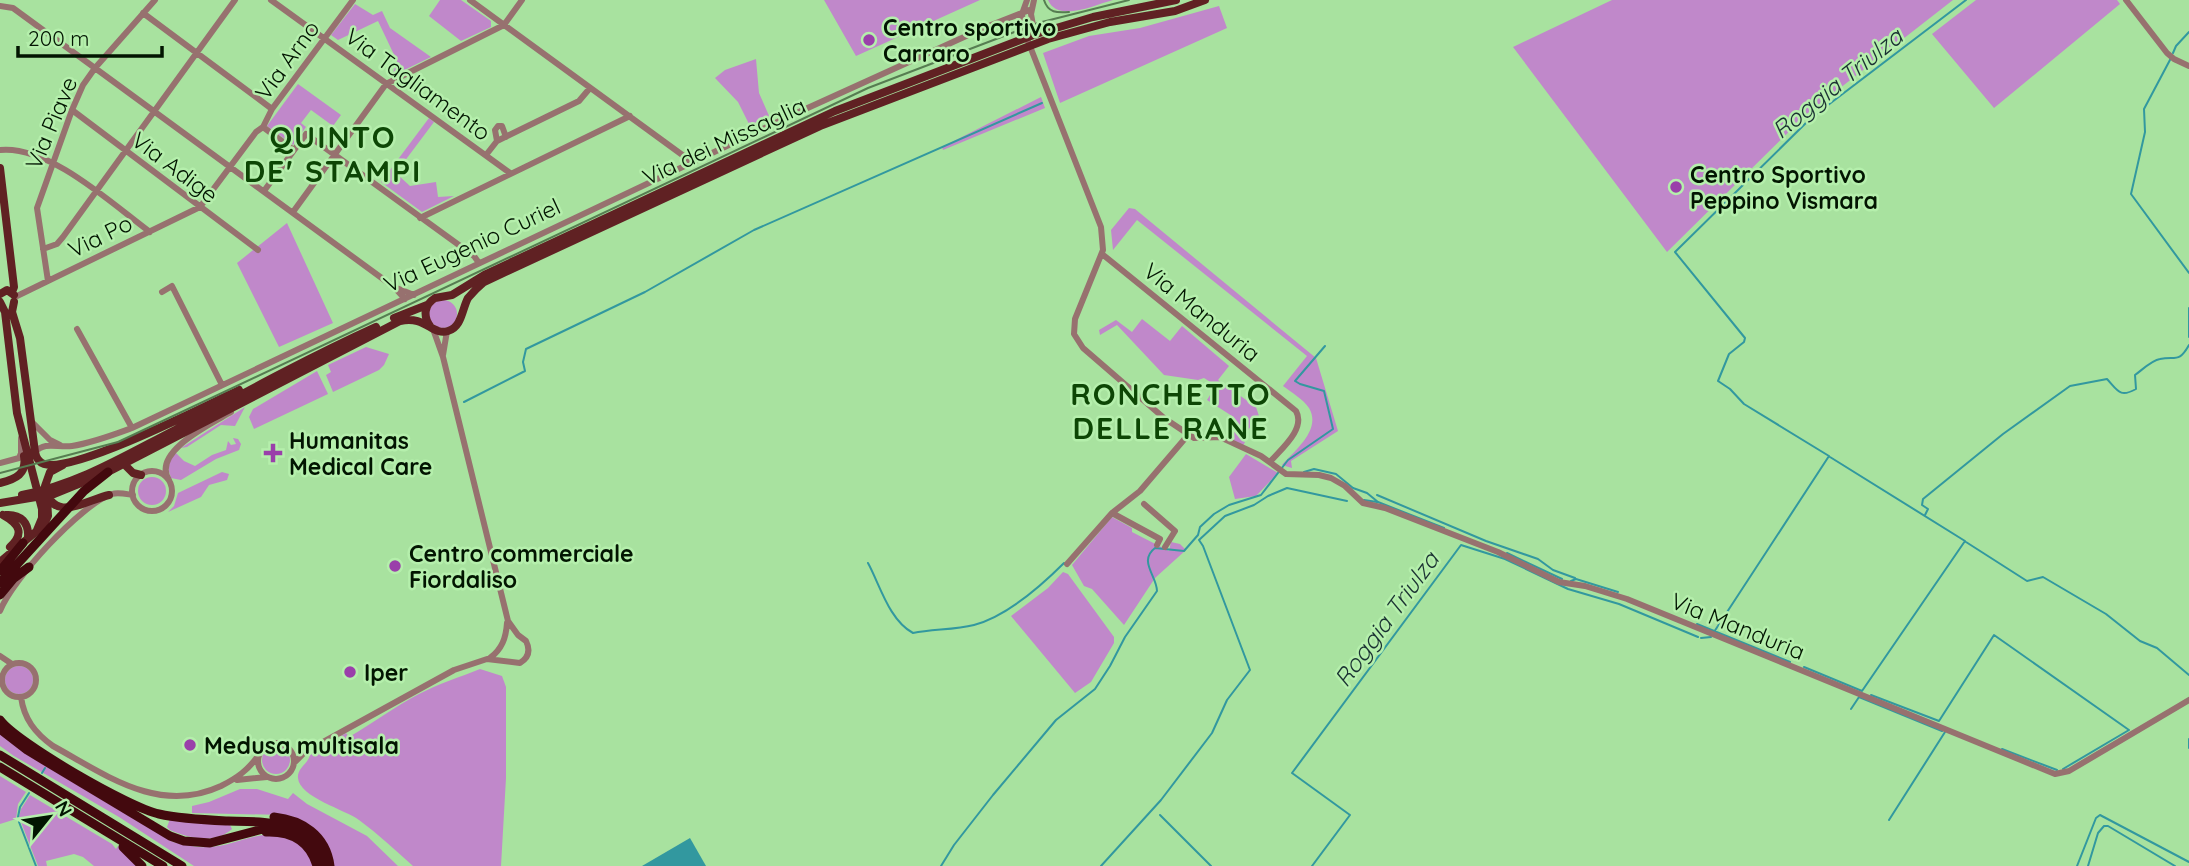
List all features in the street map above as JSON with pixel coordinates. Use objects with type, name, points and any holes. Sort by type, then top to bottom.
[{"type":"highway","points":[[0,583],[106,469]]},
{"type":"highway","points":[[0,570],[25,540]]},
{"type":"highway","points":[[0,595],[14,578],[29,567]]},
{"type":"highway","points":[[0,712],[29,743]]},
{"type":"highway","points":[[0,720],[15,734],[127,803],[169,816],[265,822],[289,827],[302,832],[313,841],[319,850],[323,866]]},
{"type":"highway","points":[[0,729],[27,750],[163,832],[184,841],[210,843],[267,827],[289,827]]},
{"type":"highway","points":[[0,755],[182,866]]},
{"type":"highway","points":[[0,766],[163,866]]},
{"type":"highway","points":[[163,832],[164,822],[169,816]]},
{"type":"highway","points":[[192,818],[260,817],[296,822],[317,836],[325,848],[330,866]]},
{"type":"highway","points":[[85,818],[125,848],[142,866]]},
{"type":"highway","points":[[210,843],[232,832],[234,826],[230,821]]},
{"type":"highway","points":[[240,836],[273,832],[293,835],[310,849],[317,866]]},
{"type":"main road","name":"Via dei Missaglia","points":[[427,305],[435,298],[458,292],[486,274],[847,106],[1093,17],[1176,0]]},
{"type":"main road","name":"Via dei Missaglia","points":[[447,331],[457,325],[472,294],[484,282],[820,126],[1031,39],[1175,11],[1205,0]]},
{"type":"main road","points":[[0,168],[14,287],[12,312],[20,338],[34,480],[42,509],[37,530]]},
{"type":"main road","points":[[0,283],[0,289]]},
{"type":"main road","points":[[0,294],[5,290],[14,297]]},
{"type":"main road","points":[[447,296],[456,300],[461,312]]},
{"type":"main road","points":[[0,302],[8,306],[14,297]]},
{"type":"main road","points":[[0,302],[5,312],[17,414],[43,479],[60,507],[70,508],[109,495]]},
{"type":"main road","points":[[427,305],[425,317],[431,327],[447,331]]},
{"type":"main road","name":"Via Eugenio Curiel","points":[[0,501],[29,497],[106,469],[299,364],[427,305]]},
{"type":"main road","name":"Via Eugenio Curiel","points":[[125,459],[400,321],[420,319],[431,327]]},
{"type":"main road","points":[[0,562],[44,525],[48,516],[50,472],[126,443],[299,364]]},
{"type":"main road","points":[[17,414],[31,431]]},
{"type":"main road","points":[[0,483],[16,478],[25,467],[20,425]]},
{"type":"main road","points":[[94,454],[121,461],[133,473],[141,475]]},
{"type":"main road","points":[[34,459],[50,465],[79,459]]},
{"type":"main road","points":[[2,515],[10,514],[21,518],[27,524],[25,540]]},
{"type":"main road","points":[[0,556],[15,542],[19,531],[15,522],[2,515]]},
{"type":"street","name":"Via Piave","points":[[48,281],[37,208],[72,110],[83,85],[95,68],[155,0]]},
{"type":"street","points":[[43,249],[57,244],[63,237],[235,0]]},
{"type":"street","name":"Via Tagliamento","points":[[271,0],[510,173]]},
{"type":"street","name":"Via Arno","points":[[200,207],[263,127],[272,109],[353,0]]},
{"type":"street","points":[[470,0],[692,162]]},
{"type":"street","points":[[293,212],[386,84],[504,25],[522,0]]},
{"type":"street","points":[[1031,39],[1034,0]]},
{"type":"street","points":[[2126,0],[2172,57],[2189,66]]},
{"type":"street","points":[[1025,3],[1032,9]]},
{"type":"street","points":[[1025,3],[1022,14],[1104,239],[1102,254],[1073,325],[1075,336],[1081,346],[1144,402],[1188,435],[1140,491],[1112,513],[1066,564]]},
{"type":"street","points":[[986,27],[1025,3]]},
{"type":"street","points":[[0,6],[13,8],[293,212],[394,287],[405,299]]},
{"type":"street","points":[[986,27],[1032,9]]},
{"type":"street","points":[[143,13],[272,109]]},
{"type":"street","name":"Via Eugenio Curiel","points":[[46,445],[65,447],[132,428],[692,162],[986,27]]},
{"type":"street","points":[[486,155],[497,141],[579,101],[590,88]]},
{"type":"street","name":"Via Adige","points":[[72,110],[258,250]]},
{"type":"street","points":[[420,218],[630,116]]},
{"type":"street","points":[[497,141],[495,131],[498,126],[502,126],[506,137]]},
{"type":"street","points":[[263,127],[295,149]]},
{"type":"street","points":[[264,191],[306,134],[479,263]]},
{"type":"street","points":[[0,150],[16,149],[53,162],[150,232]]},
{"type":"street","name":"Via Po","points":[[14,297],[200,207]]},
{"type":"street","name":"Via Manduria","points":[[1102,254],[1296,411],[1300,417],[1298,426],[1270,462]]},
{"type":"street","points":[[162,292],[172,286],[222,385]]},
{"type":"street","points":[[394,287],[414,295]]},
{"type":"street","points":[[394,287],[395,303]]},
{"type":"street","points":[[21,697],[25,716],[41,737],[53,746],[132,789],[187,797],[251,776],[277,779],[286,776],[305,752],[433,680],[487,659],[500,649],[506,637],[508,621],[443,357],[431,327]]},
{"type":"street","points":[[77,329],[132,428]]},
{"type":"street","points":[[443,357],[447,331]]},
{"type":"street","points":[[169,480],[159,472],[146,472],[134,484],[133,495],[142,508],[158,510],[170,500],[172,490],[169,480],[165,474],[164,466],[173,450],[256,398]]},
{"type":"street","points":[[30,420],[50,440],[65,447]]},
{"type":"street","points":[[0,463],[14,460],[21,453],[20,425]]},
{"type":"street","points":[[31,431],[46,445],[40,447],[34,459]]},
{"type":"street","name":"Via Manduria","points":[[1188,435],[1198,439],[1220,437],[1294,476],[1319,475],[1331,478],[1345,486],[1363,503],[1385,508],[1498,552],[1559,582],[1585,586],[1627,599],[2055,774],[2069,771],[2189,700]]},
{"type":"street","points":[[0,611],[29,567],[81,514],[109,495],[133,495]]},
{"type":"street","points":[[1144,504],[1175,531],[1166,547]]},
{"type":"street","points":[[1112,513],[1160,539],[1157,545]]},
{"type":"street","points":[[1150,532],[1161,518]]},
{"type":"street","points":[[487,659],[520,663],[527,656],[529,651],[526,641],[508,621]]},
{"type":"street","points":[[506,637],[518,635]]},
{"type":"street","points":[[500,649],[505,661]]},
{"type":"street","points":[[0,656],[12,664]]},
{"type":"street","points":[[23,663],[35,674],[33,689],[21,697],[3,692],[1,682],[4,671],[12,664],[23,663]]},
{"type":"street","points":[[232,781],[248,770],[264,747],[273,742],[283,743],[291,750],[305,752]]},
{"type":"street","points":[[291,750],[294,763]]},
{"type":"street","points":[[258,756],[259,768],[267,777]]},
{"type":"shaded area","points":[[440,0],[461,0],[491,21],[491,27],[461,41],[429,16]]},
{"type":"shaded area","name":"Centro sportivo Carraro","points":[[824,0],[980,0],[856,56]]},
{"type":"shaded area","points":[[1048,0],[1113,0],[1068,11],[1053,7]]},
{"type":"shaded area","name":"Centro Sportivo Peppino Vismara","points":[[1612,0],[1953,0],[1808,113],[1667,252],[1513,47]]},
{"type":"shaded area","points":[[1976,0],[2117,0],[2120,4],[1994,108],[1932,34]]},
{"type":"shaded area","points":[[355,4],[373,15],[382,11],[390,28],[431,57],[392,76],[397,61],[378,21],[338,40],[331,35]]},
{"type":"shaded area","points":[[1219,6],[1227,28],[1060,103],[1043,53],[1089,36],[1140,28]]},
{"type":"shaded area","points":[[756,59],[759,93],[770,118],[751,128],[738,102],[715,78],[725,70]]},
{"type":"shaded area","points":[[298,84],[341,115],[333,126],[311,110],[301,123],[306,127],[293,145],[267,126]]},
{"type":"shaded area","points":[[1041,97],[1045,108],[943,150],[942,147]]},
{"type":"shaded area","points":[[429,118],[434,122],[398,170],[398,175],[410,186],[436,182],[438,197],[454,196],[422,212],[381,182]]},
{"type":"shaded area","points":[[1129,208],[1135,209],[1316,358],[1338,431],[1291,461],[1292,468],[1282,465],[1305,440],[1312,424],[1312,416],[1304,402],[1283,386],[1307,356],[1137,220],[1113,250],[1111,230]]},
{"type":"shaded area","points":[[287,223],[333,323],[279,347],[237,263]]},
{"type":"shaded area","points":[[443,300],[453,304],[457,314],[453,324],[443,328],[433,324],[429,314],[433,304]]},
{"type":"shaded area","points":[[1142,319],[1170,341],[1182,326],[1229,366],[1218,380],[1256,407],[1259,416],[1241,439],[1245,442],[1243,446],[1233,441],[1235,438],[1226,432],[1232,416],[1207,400],[1213,390],[1212,383],[1204,378],[1198,380],[1164,375],[1117,325],[1100,335],[1099,330],[1116,320],[1132,332]]},
{"type":"shaded area","points":[[366,347],[389,354],[384,365],[333,392],[326,375],[331,372],[328,365]]},
{"type":"shaded area","points":[[317,371],[328,394],[254,429],[249,417],[253,409]]},
{"type":"shaded area","points":[[245,407],[235,426],[221,425],[187,447],[181,448]]},
{"type":"shaded area","points":[[233,438],[238,439],[241,444],[239,450],[216,459],[181,480],[171,478],[167,464],[176,453],[195,466],[226,450],[228,441],[231,445],[236,444]]},
{"type":"shaded area","points":[[1246,454],[1278,473],[1256,496],[1235,499],[1229,477]]},
{"type":"shaded area","points":[[222,472],[229,474],[227,480],[209,485],[201,497],[168,512],[174,506],[178,493]]},
{"type":"shaded area","points":[[152,477],[162,481],[166,491],[162,501],[152,505],[142,501],[138,491],[142,481]]},
{"type":"shaded area","points":[[1112,517],[1132,528],[1132,532],[1169,551],[1171,542],[1180,544],[1186,550],[1155,578],[1124,625],[1092,589],[1084,586],[1072,565]]},
{"type":"shaded area","points":[[1063,572],[1068,574],[1114,637],[1114,643],[1091,682],[1075,693],[1011,616],[1048,588]]},
{"type":"shaded area","points":[[19,666],[29,670],[33,680],[29,690],[19,694],[9,690],[5,680],[9,670]]},
{"type":"shaded area","points":[[480,669],[502,676],[506,687],[506,778],[501,866],[413,866],[359,820],[314,797],[300,785],[298,775],[310,755],[346,733],[349,737],[419,694]]},
{"type":"shaded area","points":[[0,733],[173,842],[207,847],[261,835],[282,836],[304,848],[313,866],[194,866],[119,817],[14,756],[0,746]]},
{"type":"shaded area","points":[[276,746],[286,750],[290,760],[286,770],[276,774],[266,770],[262,760],[266,750]]},
{"type":"shaded area","points":[[0,776],[26,792],[18,804],[16,819],[0,824]]},
{"type":"shaded area","points":[[240,789],[257,789],[288,799],[293,793],[307,804],[367,836],[398,866],[332,866],[284,815],[192,813],[192,806]]},
{"type":"shaded area","points":[[30,795],[112,844],[116,849],[118,846],[139,866],[94,866],[74,854],[46,861],[47,866],[38,866],[19,817]]},
{"type":"shaded area","points":[[170,819],[230,825],[232,829],[217,837],[193,837],[170,830],[167,827]]},
{"type":"water","points":[[690,838],[706,866],[642,866]]},
{"type":"waterway","name":"Roggia Triulza","points":[[1714,632],[1829,456],[1744,404],[1718,381],[1729,354],[1744,342],[1745,338],[1675,252],[1811,118],[1966,0]]},
{"type":"waterway","points":[[2173,53],[2189,32]]},
{"type":"waterway","points":[[2171,58],[2144,109],[2145,132],[2131,194],[2189,273]]},
{"type":"waterway","points":[[464,402],[525,371],[523,362],[526,349],[645,292],[754,230],[1042,103]]},
{"type":"waterway","points":[[2189,308],[2189,337]]},
{"type":"waterway","points":[[1925,515],[1928,509],[1922,505],[1923,499],[2003,434],[2070,386],[2107,379],[2120,392],[2131,392],[2136,389],[2135,375],[2157,360],[2180,357],[2189,345]]},
{"type":"waterway","points":[[941,866],[993,795],[1056,720],[1095,689],[1125,637],[1157,591],[1148,563],[1150,553],[1155,548],[1184,551],[1198,535],[1200,527],[1214,514],[1229,505],[1261,495],[1288,460],[1333,429],[1324,391],[1295,381],[1325,346]]},
{"type":"waterway","name":"Roggia Triulza","points":[[1804,667],[1862,691],[1965,541],[1830,457]]},
{"type":"waterway","points":[[1304,472],[1314,469],[1336,474],[1353,488],[1367,493],[1378,502],[1444,528]]},
{"type":"waterway","points":[[1101,866],[1161,800],[1212,733],[1227,700],[1250,670],[1199,540],[1225,516],[1287,488],[1347,501]]},
{"type":"waterway","points":[[1377,495],[1486,541],[1538,559],[1553,570],[1575,578]]},
{"type":"waterway","points":[[1364,500],[1377,502]]},
{"type":"waterway","name":"Roggia Triulza","points":[[1966,542],[2027,581],[2043,577],[2106,614],[2140,641],[2157,648],[2189,675]]},
{"type":"waterway","name":"Roggia Triulza","points":[[1312,866],[1350,815],[1292,773],[1461,545],[1505,559],[1568,589],[1619,604],[1698,637]]},
{"type":"waterway","points":[[1507,553],[1562,579]]},
{"type":"waterway","points":[[868,563],[891,611],[913,633],[966,627],[999,615],[1022,600],[1064,563]]},
{"type":"waterway","points":[[1571,581],[1576,579],[1618,592]]},
{"type":"waterway","name":"Roggia Triulza","points":[[1697,624],[1790,662]]},
{"type":"waterway","points":[[1871,695],[1939,721],[1994,635],[2129,730],[2063,769]]},
{"type":"waterway","name":"Roggia Triulza","points":[[1701,638],[1711,637]]},
{"type":"waterway","points":[[1851,709],[1859,697],[1942,731]]},
{"type":"waterway","points":[[1889,820],[1945,732]]},
{"type":"waterway","points":[[2189,739],[2189,748]]},
{"type":"waterway","points":[[2002,749],[2057,770]]},
{"type":"waterway","points":[[42,773],[45,768]]},
{"type":"waterway","points":[[18,817],[20,807],[29,793]]},
{"type":"waterway","name":"Roggia Triulza","points":[[1160,815],[1211,866]]},
{"type":"waterway","points":[[2077,866],[2096,818],[2100,815],[2189,862]]},
{"type":"waterway","points":[[19,822],[36,866]]},
{"type":"waterway","points":[[2088,866],[2098,833],[2104,826],[2175,866]]},
{"type":"tram line","points":[[1044,0],[1048,8],[1054,11],[1069,12]]},
{"type":"tram line","points":[[0,473],[118,442],[868,88],[1038,23],[1129,0]]},
{"type":"place","name":"Centro sportivo Carraro","points":[[869,40]]},
{"type":"place","name":"Centro Sportivo Peppino Vismara","points":[[1676,187]]},
{"type":"place","name":"Humanitas Medical Care","points":[[273,453]]},
{"type":"place","name":"Centro commerciale Fiordaliso","points":[[395,566]]},
{"type":"place","name":"Iper","points":[[350,672]]},
{"type":"place","name":"Medusa multisala","points":[[190,745]]},
{"type":"district","name":"QUINTO DE' STAMPI","points":[[333,154]]},
{"type":"district","name":"RONCHETTO DELLE RANE","points":[[1171,411]]}]
